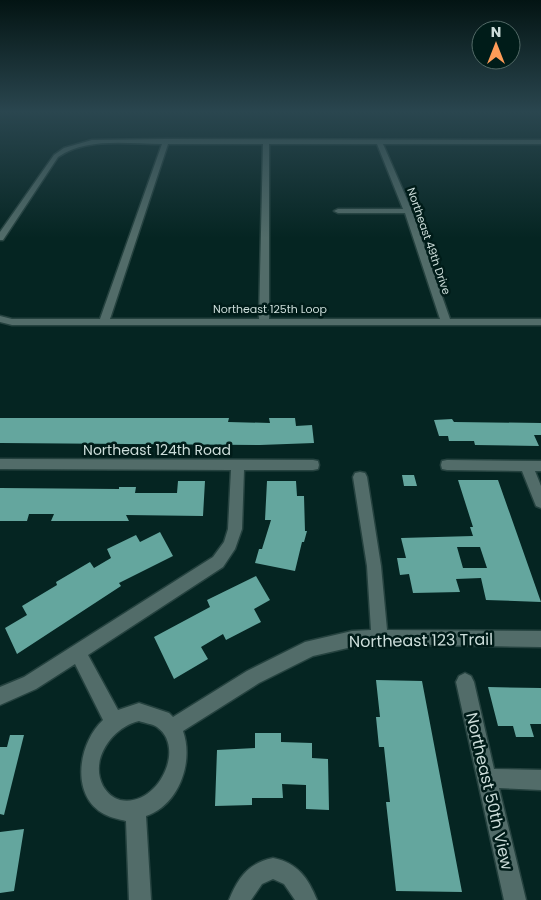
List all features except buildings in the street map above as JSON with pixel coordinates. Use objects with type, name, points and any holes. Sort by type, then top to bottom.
[{"type":"street","points":[[0,238],[59,154]]},
{"type":"street","points":[[104,321],[162,154]]},
{"type":"street","points":[[264,321],[266,154]]},
{"type":"street","name":"Northeast 49th Drive","points":[[384,154],[408,211],[446,322]]},
{"type":"street","points":[[338,211],[408,211]]},
{"type":"street","name":"Northeast 125th Loop","points":[[0,319],[12,322],[541,322]]},
{"type":"street","name":"Northeast 124th Road","points":[[0,464],[313,465]]},
{"type":"street","points":[[0,696],[30,683],[218,562],[230,545],[235,530],[238,465]]},
{"type":"street","points":[[447,465],[541,466]]},
{"type":"street","points":[[526,466],[541,502]]},
{"type":"street","points":[[360,477],[374,566],[380,638]]},
{"type":"street","name":"Northeast 123 Trail","points":[[172,728],[253,677],[311,648],[352,639],[541,639]]},
{"type":"street","points":[[78,653],[114,722]]},
{"type":"street","name":"Northeast 50th View","points":[[466,682],[516,900]]},
{"type":"street","points":[[139,712],[152,713],[164,719],[172,728],[178,740],[180,754],[177,769],[171,783],[162,796],[149,805],[136,810],[122,811],[110,807],[100,798],[93,787],[90,773],[96,745],[104,732],[114,722],[126,715],[139,712]]},
{"type":"street","points":[[488,778],[541,780]]},
{"type":"street","points":[[136,810],[140,900]]},
{"type":"street","points":[[240,900],[244,888],[252,877],[262,870],[272,868],[283,870],[293,876],[301,887],[306,900]]}]
